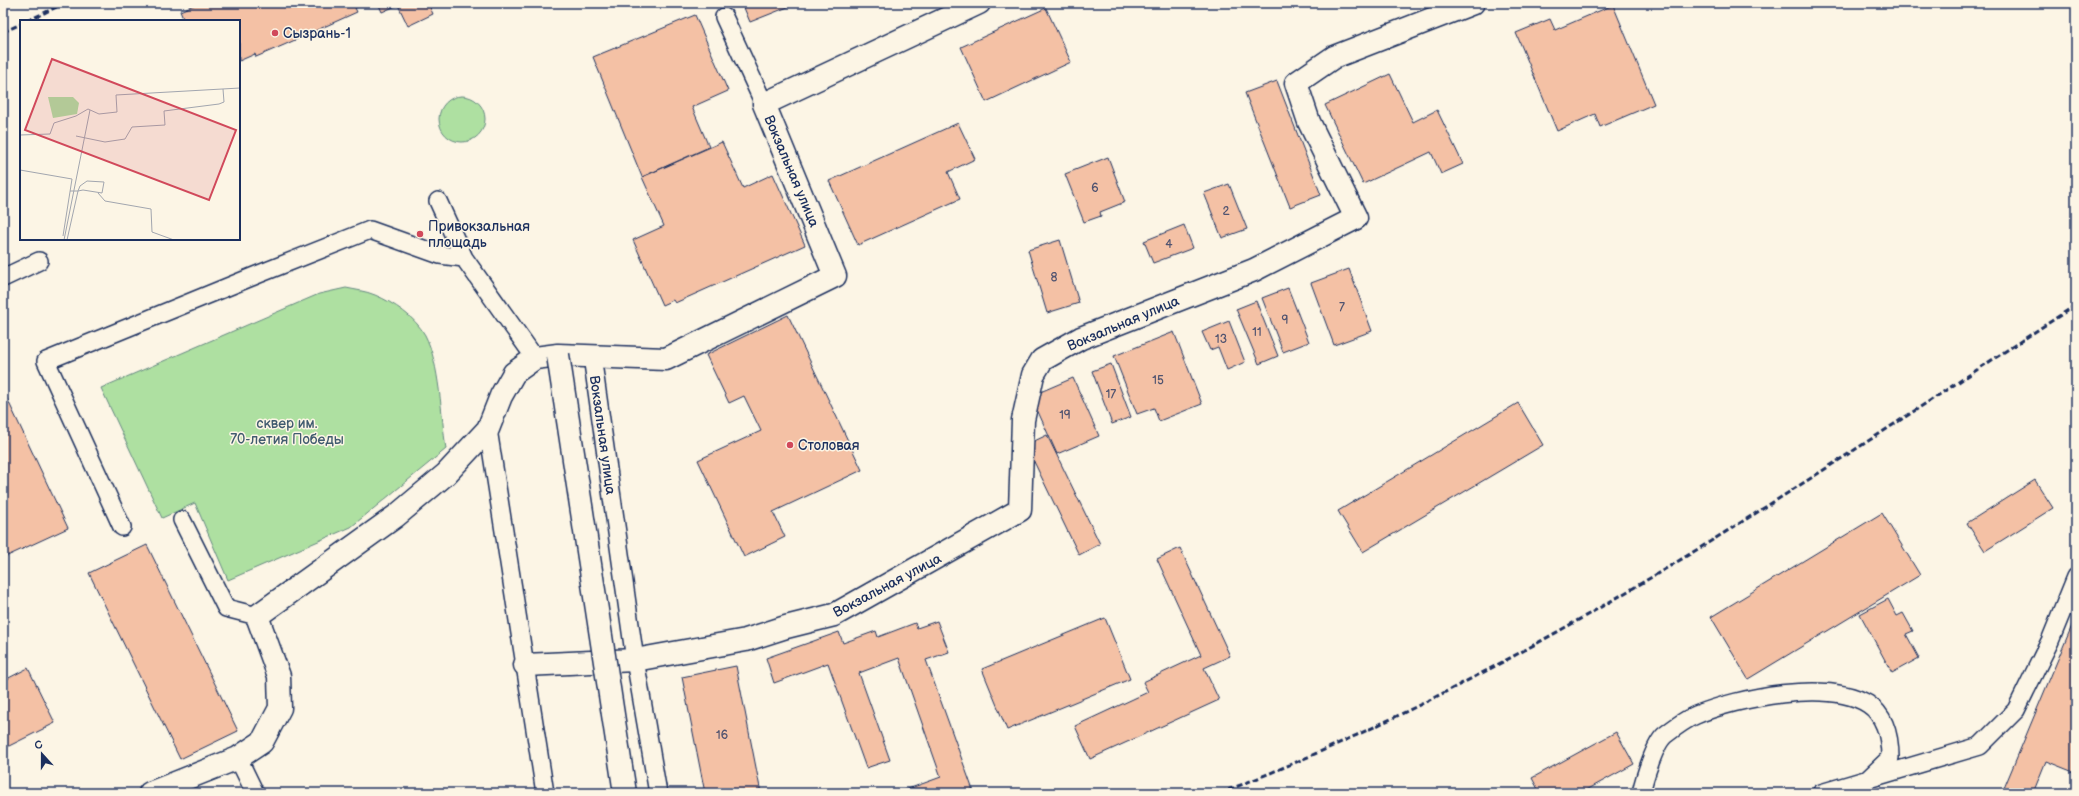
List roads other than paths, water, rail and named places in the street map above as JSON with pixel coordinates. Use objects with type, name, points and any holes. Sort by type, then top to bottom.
[{"type":"street","name":"Вокзальная улица","points":[[592,356],[666,359],[835,276],[764,104],[979,3]]},
{"type":"street","name":"Вокзальная улица","points":[[635,660],[746,640],[786,626],[834,615],[1020,510],[1023,420],[1034,375],[1042,360],[1081,338],[1254,270],[1356,218],[1309,122],[1296,83],[1334,57],[1473,3]]},
{"type":"street","points":[[558,354],[625,793]]},
{"type":"street","points":[[150,793],[238,758],[262,742],[280,708],[278,676],[257,616],[396,516],[446,474],[488,429],[501,396],[514,373],[535,358],[558,354],[592,356]]},
{"type":"street","points":[[525,665],[635,660]]},
{"type":"lane","points":[[724,18],[764,104]]},
{"type":"lane","points":[[438,201],[464,258],[535,358]]},
{"type":"lane","points":[[122,527],[46,361],[370,230],[440,255],[464,258]]},
{"type":"lane","points":[[3,278],[39,261]]},
{"type":"lane","name":"Вокзальная улица","points":[[592,356],[635,660]]},
{"type":"lane","points":[[488,429],[545,793]]},
{"type":"lane","points":[[182,520],[226,608],[257,616]]},
{"type":"lane","points":[[1821,793],[1980,746],[2016,710],[2050,641],[2076,577]]},
{"type":"lane","points":[[635,660],[658,793]]},
{"type":"lane","points":[[1641,793],[1646,772],[1664,736],[1695,715],[1742,701],[1812,691],[1849,696],[1868,705],[1884,723],[1890,742],[1890,758],[1867,780]]},
{"type":"lane","points":[[238,758],[255,793]]},
{"type":"railway","points":[[29,20],[65,3]]},
{"type":"railway","points":[[3,32],[20,24]]},
{"type":"railway","points":[[1220,793],[1334,745],[1445,692],[1554,634],[1660,572],[1766,507],[2076,305]]},
{"type":"place","name":"Сызрань-1","points":[[275,33]]},
{"type":"place","name":"Привокзальная площадь","points":[[420,234]]},
{"type":"place","name":"Столовая","points":[[790,445]]},
{"type":"park label","name":"сквер им. 70-летия Победы","points":[[287,432]]}]
